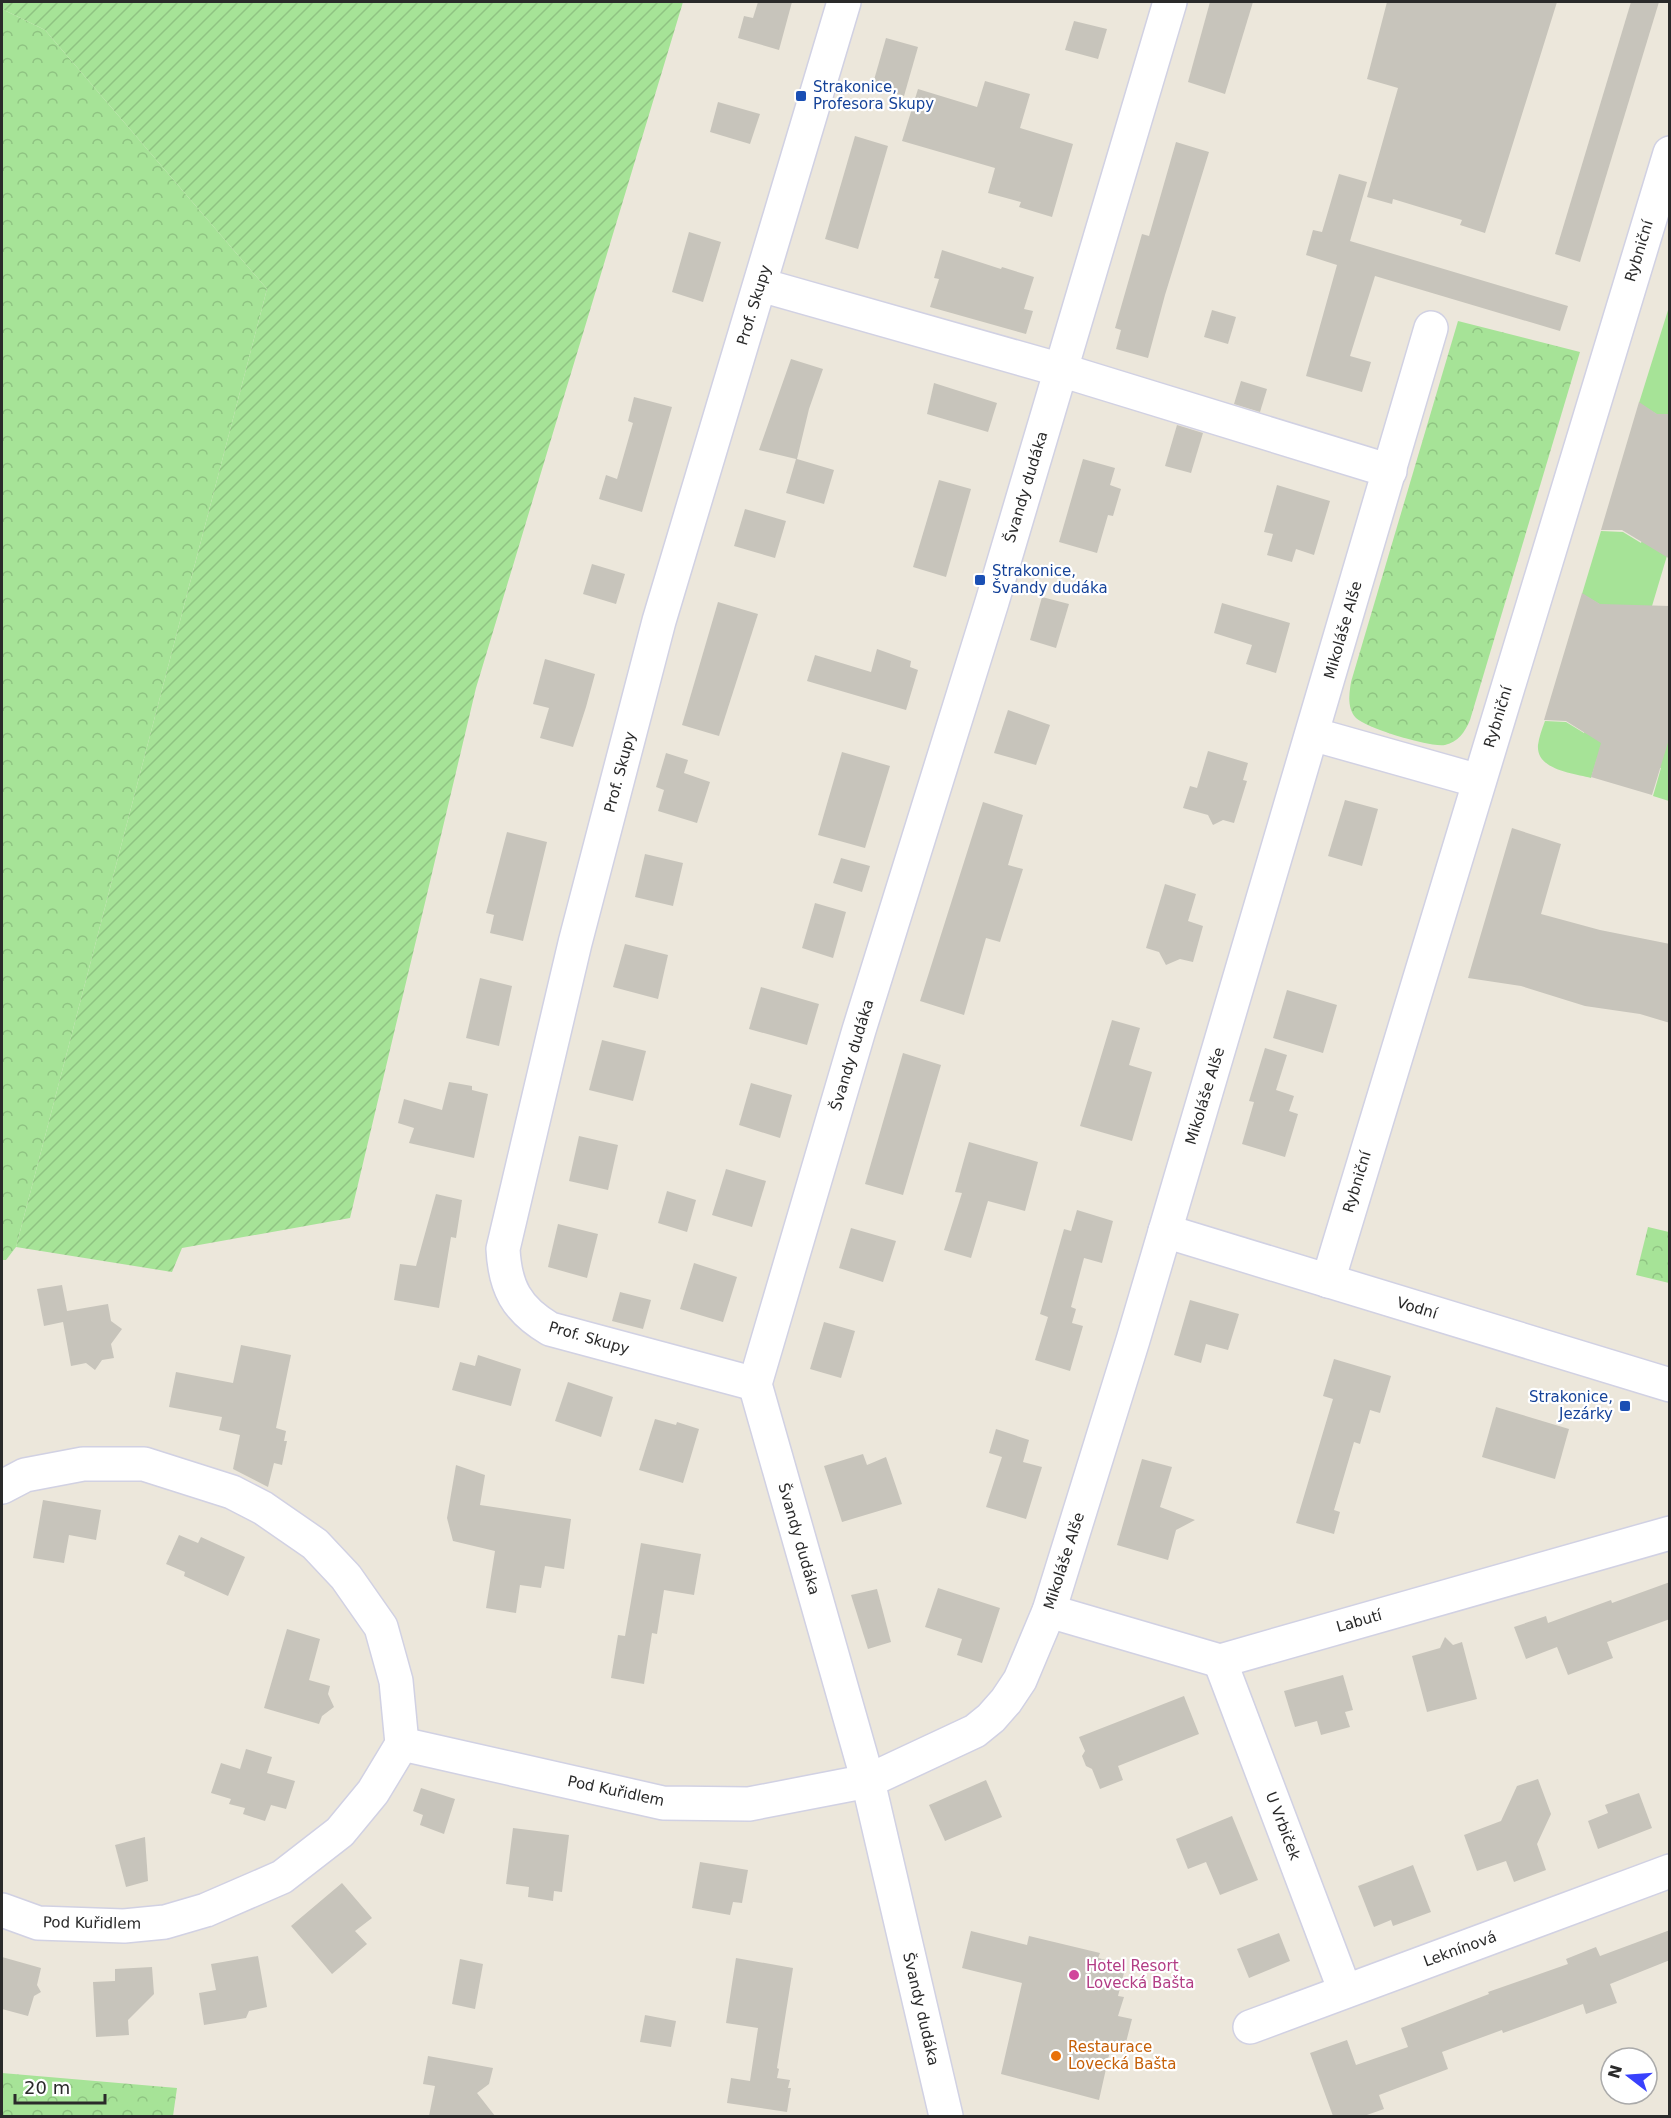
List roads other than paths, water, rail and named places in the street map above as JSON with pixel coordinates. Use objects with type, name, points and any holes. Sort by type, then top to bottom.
[{"type":"street","name":"Prof. Skupy","points":[[755,1384],[550,1329],[526,1313],[511,1293],[504,1271],[503,1249],[575,943],[659,621],[844,2]]},
{"type":"street","name":"Švandy dudáka","points":[[946,2116],[867,1781],[755,1384],[859,1030],[988,614],[1170,2]]},
{"type":"street","name":"Rybniční","points":[[1328,1281],[1670,153]]},
{"type":"street","points":[[761,285],[1061,370],[1390,471]]},
{"type":"street","name":"Mikoláše Alše","points":[[867,1781],[975,1731],[991,1718],[1020,1680],[1048,1611],[1165,1231],[1431,328]]},
{"type":"street","points":[[1312,734],[1479,781]]},
{"type":"street","name":"Vodní","points":[[1165,1231],[1670,1385]]},
{"type":"street","points":[[2,1487],[26,1475],[83,1464],[144,1464],[232,1492],[263,1508],[315,1544],[346,1577],[381,1627],[396,1682],[402,1744]]},
{"type":"street","name":"Labutí","points":[[1220,1661],[1670,1533]]},
{"type":"street","points":[[1048,1611],[1220,1661]]},
{"type":"street","name":"U Vrbiček","points":[[1220,1661],[1345,1991]]},
{"type":"street","name":"Pod Kuřidlem","points":[[2,1911],[38,1923],[124,1926],[165,1922],[206,1910],[282,1877],[340,1832],[373,1792],[402,1744],[663,1803],[749,1804],[867,1781]]},
{"type":"street","name":"Leknínová","points":[[1250,2027],[1670,1871]]},
{"type":"place","name":"Strakonice, Profesora Skupy","points":[[801,96]]},
{"type":"place","name":"Strakonice, Švandy dudáka","points":[[980,580]]},
{"type":"place","name":"Strakonice, Jezárky","points":[[1625,1406]]},
{"type":"place","name":"Hotel Resort Lovecká Bašta","points":[[1074,1975]]},
{"type":"place","name":"Restaurace Lovecká Bašta","points":[[1056,2056]]}]
